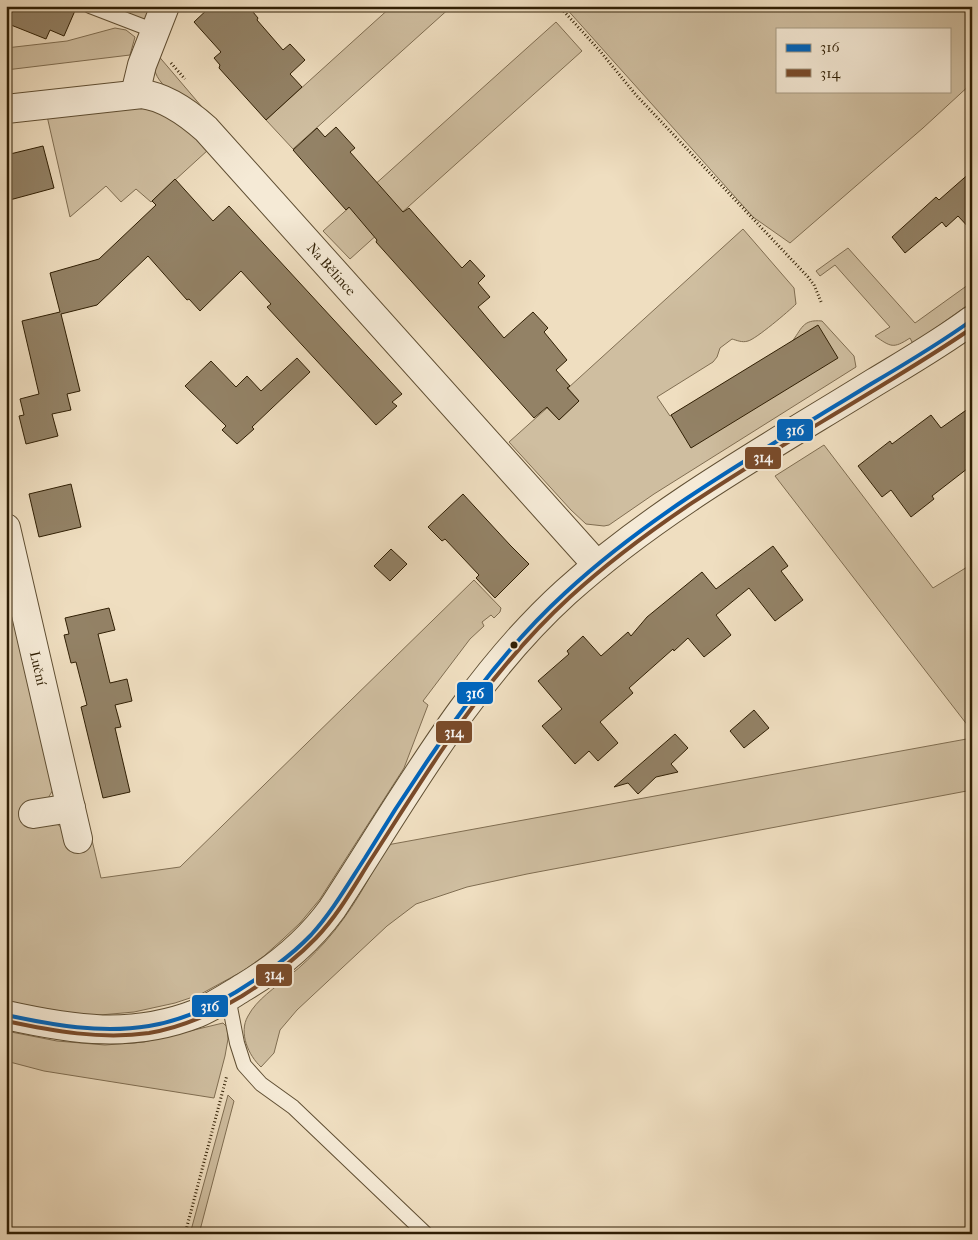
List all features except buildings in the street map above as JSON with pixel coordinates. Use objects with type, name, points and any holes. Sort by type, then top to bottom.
[{"type":"street","points":[[135,94],[142,65],[157,26]]},
{"type":"street","name":"Na Bělince","points":[[6,109],[135,94],[161,99],[187,113],[206,128],[597,565]]},
{"type":"street","points":[[6,1015],[50,1025],[90,1029],[133,1028],[175,1021],[199,1012],[269,972],[288,958],[318,927],[338,900],[457,717],[486,678],[550,607],[626,542],[684,501],[931,349],[972,320]]},
{"type":"street","name":"Luční","points":[[6,528],[78,839]]},
{"type":"street","points":[[33,814],[71,808]]},
{"type":"lane","points":[[90,6],[157,26]]},
{"type":"lane","points":[[228,997],[237,1043],[244,1065],[255,1078],[293,1107],[426,1234]]},
{"type":"path","points":[[559,6],[600,51],[636,95],[808,278],[814,285],[822,304]]},
{"type":"path","points":[[157,26],[190,85]]},
{"type":"path","points":[[185,1234],[236,1032]]},
{"type":"shaded area","points":[[115,6],[156,6],[151,18],[142,19],[115,8]]},
{"type":"shaded area","points":[[392,6],[452,6],[293,149],[266,120]]},
{"type":"shaded area","points":[[564,6],[972,6],[972,83],[790,243],[753,217]]},
{"type":"shaded area","points":[[556,22],[582,51],[350,259],[323,231]]},
{"type":"shaded area","points":[[115,28],[126,30],[135,37],[130,55],[6,70],[6,48],[67,41]]},
{"type":"shaded area","points":[[156,53],[201,108],[179,97],[160,80],[154,65]]},
{"type":"shaded area","points":[[144,105],[184,125],[208,150],[151,202],[136,189],[121,202],[106,186],[70,217],[47,116]]},
{"type":"shaded area","points":[[743,229],[794,288],[796,304],[752,339],[744,342],[732,339],[720,348],[713,362],[657,397],[670,416],[791,343],[806,323],[822,321],[854,356],[856,367],[654,494],[609,525],[586,524],[509,442],[547,408],[559,420],[579,401],[568,388]]},
{"type":"shaded area","points":[[848,248],[915,323],[972,282],[972,302],[913,344],[910,338],[900,344],[889,344],[875,336],[890,327],[835,265],[820,276],[816,271]]},
{"type":"shaded area","points":[[824,445],[933,588],[972,564],[972,731],[775,476]]},
{"type":"shaded area","points":[[474,580],[501,608],[500,612],[494,618],[491,615],[482,622],[484,626],[470,639],[423,701],[428,705],[404,768],[320,899],[300,923],[283,939],[243,971],[199,995],[175,1003],[134,1012],[89,1016],[6,1003],[6,608],[13,606],[54,788],[47,800],[55,822],[64,830],[91,836],[101,878],[180,867]]},
{"type":"shaded area","points":[[972,738],[972,790],[527,874],[467,887],[416,904],[387,926],[297,1010],[280,1030],[274,1053],[261,1067],[252,1057],[246,1044],[245,1023],[256,1004],[308,960],[325,942],[359,895],[387,845]]},
{"type":"shaded area","points":[[223,1023],[227,1027],[228,1039],[214,1098],[44,1071],[6,1061],[6,1031],[57,1041],[105,1045],[144,1042]]},
{"type":"shaded area","points":[[228,1095],[234,1101],[199,1234],[190,1234]]},
{"type":"transit line","name":"316","points":[[6,1015],[59,1025],[95,1029],[149,1026],[172,1021],[216,1003],[275,966],[303,943],[326,917],[451,726],[496,666],[565,593],[600,563],[674,507],[752,456],[922,353],[972,320]]},
{"type":"transit line","name":"314","points":[[6,1021],[59,1031],[95,1035],[149,1033],[174,1027],[209,1014],[242,996],[271,976],[290,962],[324,929],[345,901],[456,729],[518,651],[570,597],[641,539],[716,487],[922,361],[972,328]]}]
